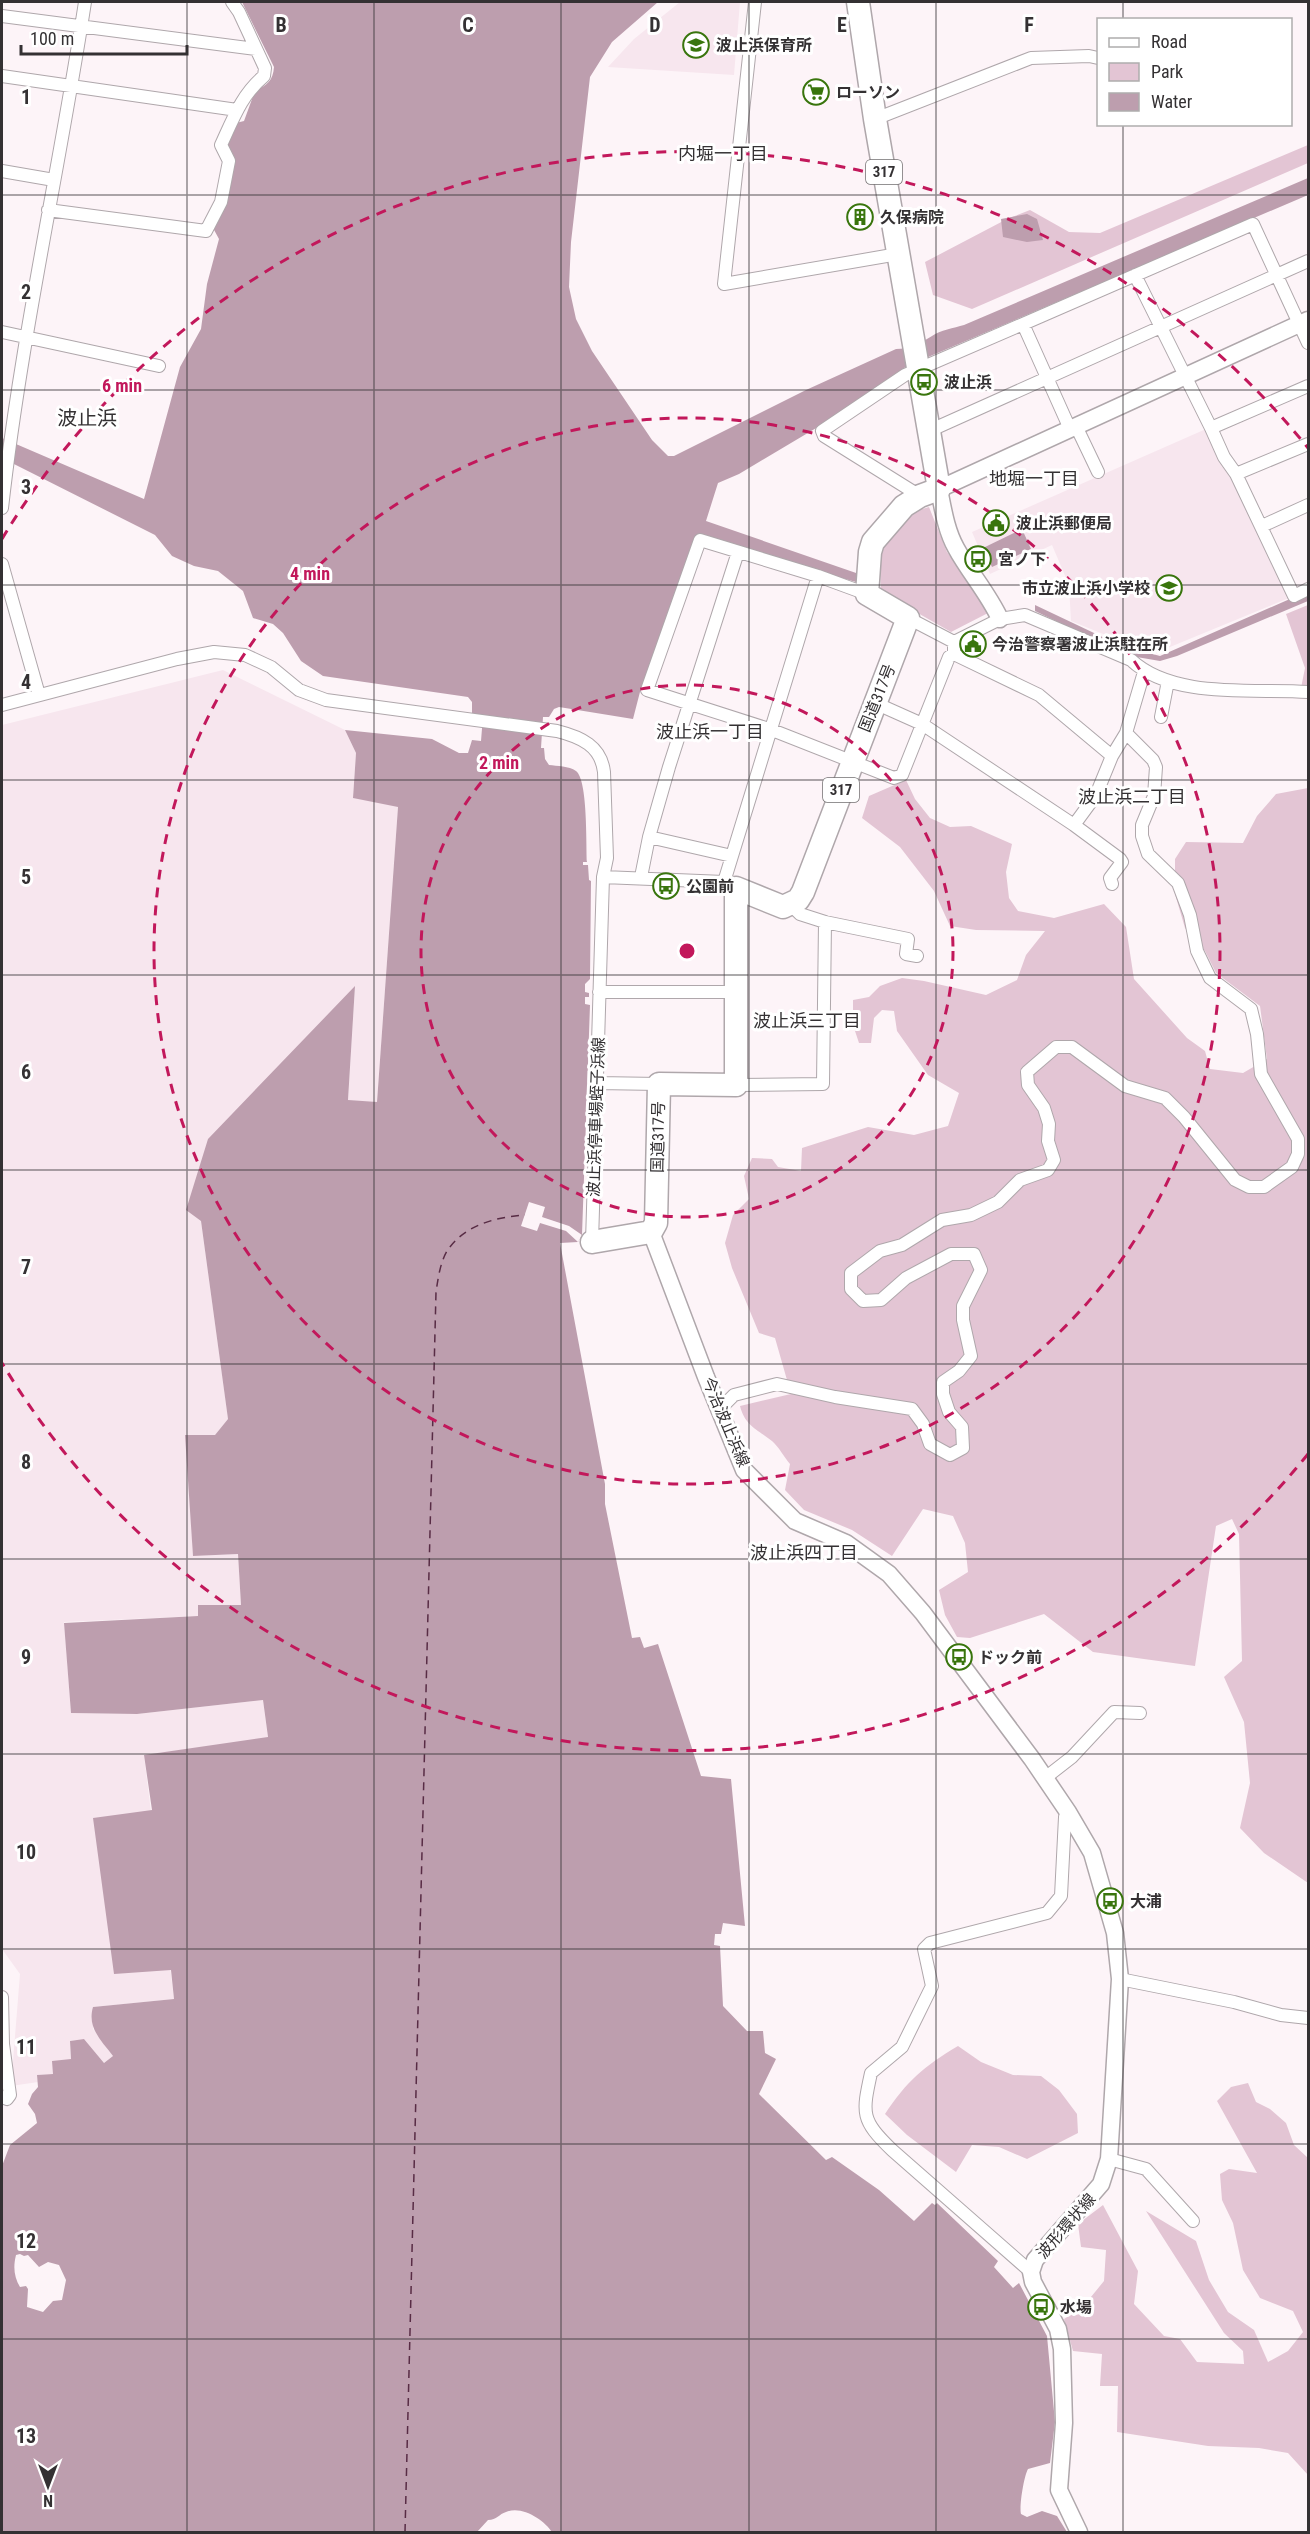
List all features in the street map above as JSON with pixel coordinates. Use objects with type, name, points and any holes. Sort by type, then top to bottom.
[{"type":"highway","name":"317","points":[[858,2],[898,254],[931,430],[929,492]]},
{"type":"highway","points":[[908,618],[867,594],[870,552],[873,542],[904,506],[929,492]]},
{"type":"highway","name":"国道317号","points":[[790,904],[798,900],[803,892],[908,618]]},
{"type":"highway","points":[[736,1085],[736,992],[730,885],[783,907],[790,904]]},
{"type":"highway","name":"国道317号","points":[[651,1232],[656,1223],[659,1084],[736,1085]]},
{"type":"highway","points":[[592,1242],[603,1242],[651,1232]]},
{"type":"main road","points":[[1000,619],[955,546],[945,521],[929,492],[1304,322]]},
{"type":"main road","name":"今治波止浜線","points":[[651,1232],[744,1470],[795,1521],[846,1544],[889,1574],[923,1612],[1068,1812]]},
{"type":"main road","name":"波形環状線","points":[[1068,1812],[1092,1853],[1099,1875],[1114,1933],[1120,1979],[1109,2159],[1101,2184],[1035,2260],[1031,2272],[1033,2282],[1058,2329],[1060,2339],[1064,2423],[1059,2490],[1079,2532]]},
{"type":"street","points":[[2,508],[8,448],[26,337],[85,2]]},
{"type":"street","points":[[48,210],[207,231],[221,202],[229,160],[221,145],[237,110],[252,85],[264,76],[265,68],[240,12],[232,2]]},
{"type":"street","points":[[755,2],[724,284],[898,254]]},
{"type":"street","points":[[2,16],[256,49]]},
{"type":"street","points":[[875,119],[1030,58],[1089,56],[1097,58]]},
{"type":"street","points":[[2,76],[237,110]]},
{"type":"street","points":[[2,171],[54,180]]},
{"type":"street","points":[[929,492],[824,436],[822,431],[905,375],[918,358],[1023,324],[1253,224],[1277,275],[1304,322],[1308,343]]},
{"type":"street","points":[[931,430],[1308,261]]},
{"type":"street","points":[[1135,275],[1224,457],[1236,474],[1262,526],[1294,596],[1308,590]]},
{"type":"street","points":[[1023,324],[1046,378],[1098,472]]},
{"type":"street","points":[[2,332],[159,366]]},
{"type":"street","points":[[1211,428],[1308,386]]},
{"type":"street","points":[[1236,474],[1308,444]]},
{"type":"street","points":[[1262,526],[1308,505]]},
{"type":"street","points":[[867,594],[818,576],[700,540],[647,690],[772,730],[894,778],[902,775],[954,648],[1000,619],[1011,616],[1033,617],[1131,660],[1144,672],[1168,681],[1224,691],[1308,692]]},
{"type":"street","points":[[641,877],[649,837],[688,704],[738,552]]},
{"type":"street","points":[[2,564],[39,695]]},
{"type":"street","points":[[603,877],[641,877],[730,885],[732,856],[818,576]]},
{"type":"street","points":[[908,618],[954,648],[1039,696],[1112,756]]},
{"type":"street","name":"波止浜停車場蛭子浜線","points":[[2,705],[214,652],[245,654],[270,667],[299,690],[326,700],[543,729],[573,735],[597,750],[602,760],[607,858],[603,877],[592,1242]]},
{"type":"street","points":[[1074,825],[1096,795],[1112,756],[1126,733],[1144,672]]},
{"type":"street","points":[[1161,717],[1168,681]]},
{"type":"street","points":[[875,703],[922,724],[1074,825],[1122,862],[1110,878],[1112,884]]},
{"type":"street","points":[[719,1410],[734,1395],[777,1384],[835,1397],[912,1409],[923,1424],[930,1444],[950,1455],[963,1448],[962,1427],[949,1412],[943,1394],[943,1382],[959,1371],[971,1356],[963,1320],[963,1306],[981,1270],[974,1254],[951,1254],[906,1278],[881,1300],[862,1301],[851,1289],[851,1273],[880,1251],[902,1245],[942,1220],[971,1215],[998,1202],[1020,1180],[1048,1170],[1054,1160],[1048,1141],[1049,1125],[1044,1108],[1028,1085],[1028,1072],[1056,1047],[1072,1047],[1125,1086],[1165,1098],[1184,1117],[1235,1180],[1249,1187],[1264,1187],[1292,1167],[1298,1154],[1298,1139],[1261,1074],[1257,1034],[1251,1010],[1210,978],[1197,951],[1190,915],[1178,883],[1148,854],[1142,836],[1142,825],[1154,796],[1156,766],[1153,760],[1126,733]]},
{"type":"street","points":[[649,837],[732,856]]},
{"type":"street","points":[[790,904],[800,914],[825,922],[908,939],[906,954],[917,956]]},
{"type":"street","points":[[736,1085],[823,1084],[825,922]]},
{"type":"street","points":[[599,992],[736,992]]},
{"type":"street","points":[[597,1083],[659,1084]]},
{"type":"street","points":[[1045,1779],[1072,1756],[1114,1712],[1140,1713]]},
{"type":"street","points":[[1031,2272],[900,2157],[875,2133],[864,2115],[872,2073],[902,2048],[932,1986],[924,1949],[930,1943],[1047,1913],[1061,1896],[1065,1817],[1068,1812]]},
{"type":"street","points":[[1120,1979],[1234,2002],[1281,2016],[1308,2018]]},
{"type":"street","points":[[2,1997],[3,2044],[10,2095],[7,2100],[2,2097]]},
{"type":"street","points":[[1109,2159],[1146,2169],[1193,2221]]},
{"type":"shaded area","points":[[680,2],[740,2],[734,75],[608,67],[634,39]]},
{"type":"shaded area","points":[[1206,429],[1237,478],[1294,596],[1153,654],[1071,621],[1069,585],[1052,545],[990,574],[972,532]]},
{"type":"shaded area","points":[[223,670],[345,730],[356,753],[353,797],[398,806],[377,1102],[348,1101],[355,987],[201,1221],[228,1419],[215,1435],[186,1435],[193,1556],[238,1554],[241,1605],[199,1605],[199,1616],[64,1622],[71,1713],[137,1714],[263,1700],[268,1738],[144,1755],[174,1999],[93,2007],[93,2029],[113,2056],[104,2063],[84,2039],[70,2041],[71,2060],[53,2074],[37,2075],[38,2082],[11,2086],[20,1974],[2,1949],[2,725]]},
{"type":"green space","points":[[1308,145],[1308,163],[972,309],[933,295],[925,262],[1007,219],[1030,210],[1069,232],[1100,233]]},
{"type":"green space","points":[[929,507],[947,552],[983,599],[990,612],[951,632],[881,592],[879,547],[909,513]]},
{"type":"green space","points":[[1308,605],[1308,689],[1301,688],[1305,668],[1286,614]]},
{"type":"green space","points":[[906,780],[915,799],[930,818],[950,827],[971,826],[1012,844],[1006,872],[1009,898],[1018,911],[1054,918],[1104,904],[1126,927],[1134,979],[1187,1038],[1205,1051],[1210,1069],[1243,1073],[1267,1059],[1260,1006],[1216,973],[1205,951],[1185,928],[1175,894],[1175,859],[1186,842],[1243,843],[1257,816],[1276,794],[1308,788],[1308,1883],[1264,1853],[1240,1828],[1250,1783],[1244,1722],[1224,1677],[1242,1661],[1239,1534],[1232,1519],[1216,1526],[1195,1666],[1093,1652],[1044,1614],[970,1638],[957,1637],[945,1615],[939,1590],[968,1572],[965,1543],[953,1516],[923,1509],[892,1556],[852,1530],[804,1510],[785,1490],[790,1464],[775,1443],[752,1426],[742,1413],[740,1406],[791,1394],[775,1338],[759,1333],[732,1268],[725,1243],[733,1215],[749,1199],[744,1176],[752,1158],[772,1159],[778,1167],[801,1171],[802,1148],[868,1127],[914,1135],[948,1126],[959,1093],[928,1075],[897,1031],[894,1011],[882,1010],[874,1018],[871,1043],[859,1043],[853,1025],[853,1000],[869,997],[880,986],[902,978],[986,995],[1017,980],[1026,955],[1045,931],[976,930],[950,926],[934,891],[900,847],[862,818],[869,796]]},
{"type":"green space","points":[[958,2046],[981,2062],[1013,2075],[1041,2076],[1059,2090],[1077,2114],[1078,2133],[1027,2159],[999,2147],[972,2145],[956,2172],[907,2135],[885,2114],[901,2092],[917,2076]]},
{"type":"green space","points":[[1248,2083],[1256,2102],[1270,2109],[1286,2123],[1294,2145],[1308,2158],[1308,2475],[1288,2453],[1259,2448],[1208,2446],[1117,2432],[1118,2386],[1100,2386],[1102,2354],[1073,2351],[1064,2319],[1082,2308],[1104,2281],[1106,2250],[1081,2247],[1078,2224],[1103,2205],[1138,2271],[1134,2304],[1164,2336],[1180,2339],[1197,2362],[1244,2364],[1243,2351],[1224,2333],[1146,2211],[1196,2241],[1209,2280],[1228,2312],[1254,2330],[1268,2362],[1288,2351],[1303,2332],[1293,2311],[1260,2298],[1243,2270],[1233,2223],[1222,2200],[1220,2174],[1229,2169],[1257,2173],[1217,2101],[1231,2087]]},
{"type":"water","points":[[242,2],[658,2],[612,42],[590,77],[571,242],[569,287],[576,319],[592,351],[652,440],[668,456],[674,456],[806,390],[896,349],[910,347],[939,332],[964,325],[1308,178],[1308,195],[907,366],[833,418],[739,474],[718,483],[706,521],[859,574],[856,582],[699,539],[641,688],[633,719],[559,707],[554,709],[549,717],[543,717],[541,748],[544,748],[545,759],[549,765],[563,766],[576,771],[583,787],[587,862],[583,862],[583,865],[588,865],[591,881],[590,979],[585,984],[585,992],[589,993],[589,997],[585,997],[585,1004],[590,1005],[582,1235],[578,1242],[560,1243],[605,1484],[605,1504],[632,1638],[640,1637],[644,1648],[658,1644],[701,1776],[731,1779],[745,1926],[723,1923],[721,1934],[715,1934],[714,1945],[720,1946],[723,2006],[747,2031],[763,2031],[765,2053],[776,2059],[759,2094],[826,2160],[832,2157],[879,2190],[914,2221],[932,2203],[935,2205],[937,2203],[998,2261],[994,2267],[1013,2288],[1019,2283],[1047,2336],[1055,2422],[1050,2463],[1028,2469],[1022,2491],[1021,2514],[1027,2517],[1042,2511],[1057,2516],[1067,2532],[552,2532],[532,2515],[512,2510],[488,2520],[477,2532],[2,2532],[2,2166],[10,2145],[37,2123],[35,2114],[28,2104],[38,2087],[37,2075],[53,2074],[52,2061],[71,2059],[70,2041],[84,2039],[104,2063],[113,2056],[94,2028],[93,2007],[174,1999],[171,1970],[114,1974],[93,1818],[152,1810],[144,1755],[268,1737],[263,1700],[137,1714],[71,1713],[64,1623],[198,1616],[198,1605],[241,1605],[238,1554],[193,1556],[185,1435],[215,1435],[228,1419],[201,1221],[186,1210],[208,1139],[355,986],[348,1100],[377,1102],[398,807],[353,798],[356,753],[345,730],[432,739],[459,753],[468,753],[472,740],[481,741],[483,716],[472,714],[472,702],[468,697],[323,676],[301,661],[283,633],[273,624],[253,618],[243,591],[218,571],[194,566],[172,556],[155,535],[2,458],[2,438],[144,499],[180,367],[201,329],[207,284],[219,239],[213,228],[229,193],[235,161],[226,145],[236,123],[244,121],[255,91],[269,82],[274,67]],"holes":[[[16,2255],[28,2255],[39,2267],[48,2262],[59,2265],[66,2280],[62,2300],[53,2301],[43,2312],[27,2307],[28,2289],[26,2286],[20,2287],[16,2279],[14,2268]]]},
{"type":"water","points":[[1027,214],[1037,219],[1043,240],[1027,242],[1003,237],[1001,219]]},
{"type":"water","points":[[1022,529],[1031,549],[992,567],[983,548]]},
{"type":"water","points":[[1308,591],[1308,601],[1177,656],[1160,661],[1125,655],[1126,647],[1160,656]]},
{"type":"water","points":[[1035,605],[1113,642],[1110,647],[1035,611]]},
{"type":"pier","points":[[529,1202],[545,1207],[542,1217],[569,1226],[582,1235],[578,1242],[566,1231],[540,1223],[537,1231],[521,1226]]},
{"type":"ferry route","points":[[405,2532],[436,1292],[447,1251],[462,1235],[492,1220],[525,1215]]},
{"type":"place","name":"波止浜保育所","points":[[696,45]]},
{"type":"place","name":"ローソン","points":[[816,92]]},
{"type":"place","name":"久保病院","points":[[860,217]]},
{"type":"place","name":"波止浜","points":[[924,382]]},
{"type":"place","name":"波止浜郵便局","points":[[996,523]]},
{"type":"place","name":"宮ノ下","points":[[978,559]]},
{"type":"place","name":"市立波止浜小学校","points":[[1169,588]]},
{"type":"place","name":"今治警察署波止浜駐在所","points":[[973,644]]},
{"type":"place","name":"公園前","points":[[666,886]]},
{"type":"place","name":"ドック前","points":[[959,1657]]},
{"type":"place","name":"大浦","points":[[1110,1901]]},
{"type":"place","name":"水場","points":[[1041,2307]]},
{"type":"district","name":"内堀一丁目","points":[[723,153]]},
{"type":"district","name":"波止浜","points":[[87,418]]},
{"type":"district","name":"地堀一丁目","points":[[1034,478]]},
{"type":"district","name":"波止浜一丁目","points":[[710,731]]},
{"type":"district","name":"波止浜二丁目","points":[[1132,796]]},
{"type":"district","name":"波止浜三丁目","points":[[807,1020]]},
{"type":"district","name":"波止浜四丁目","points":[[804,1552]]}]
